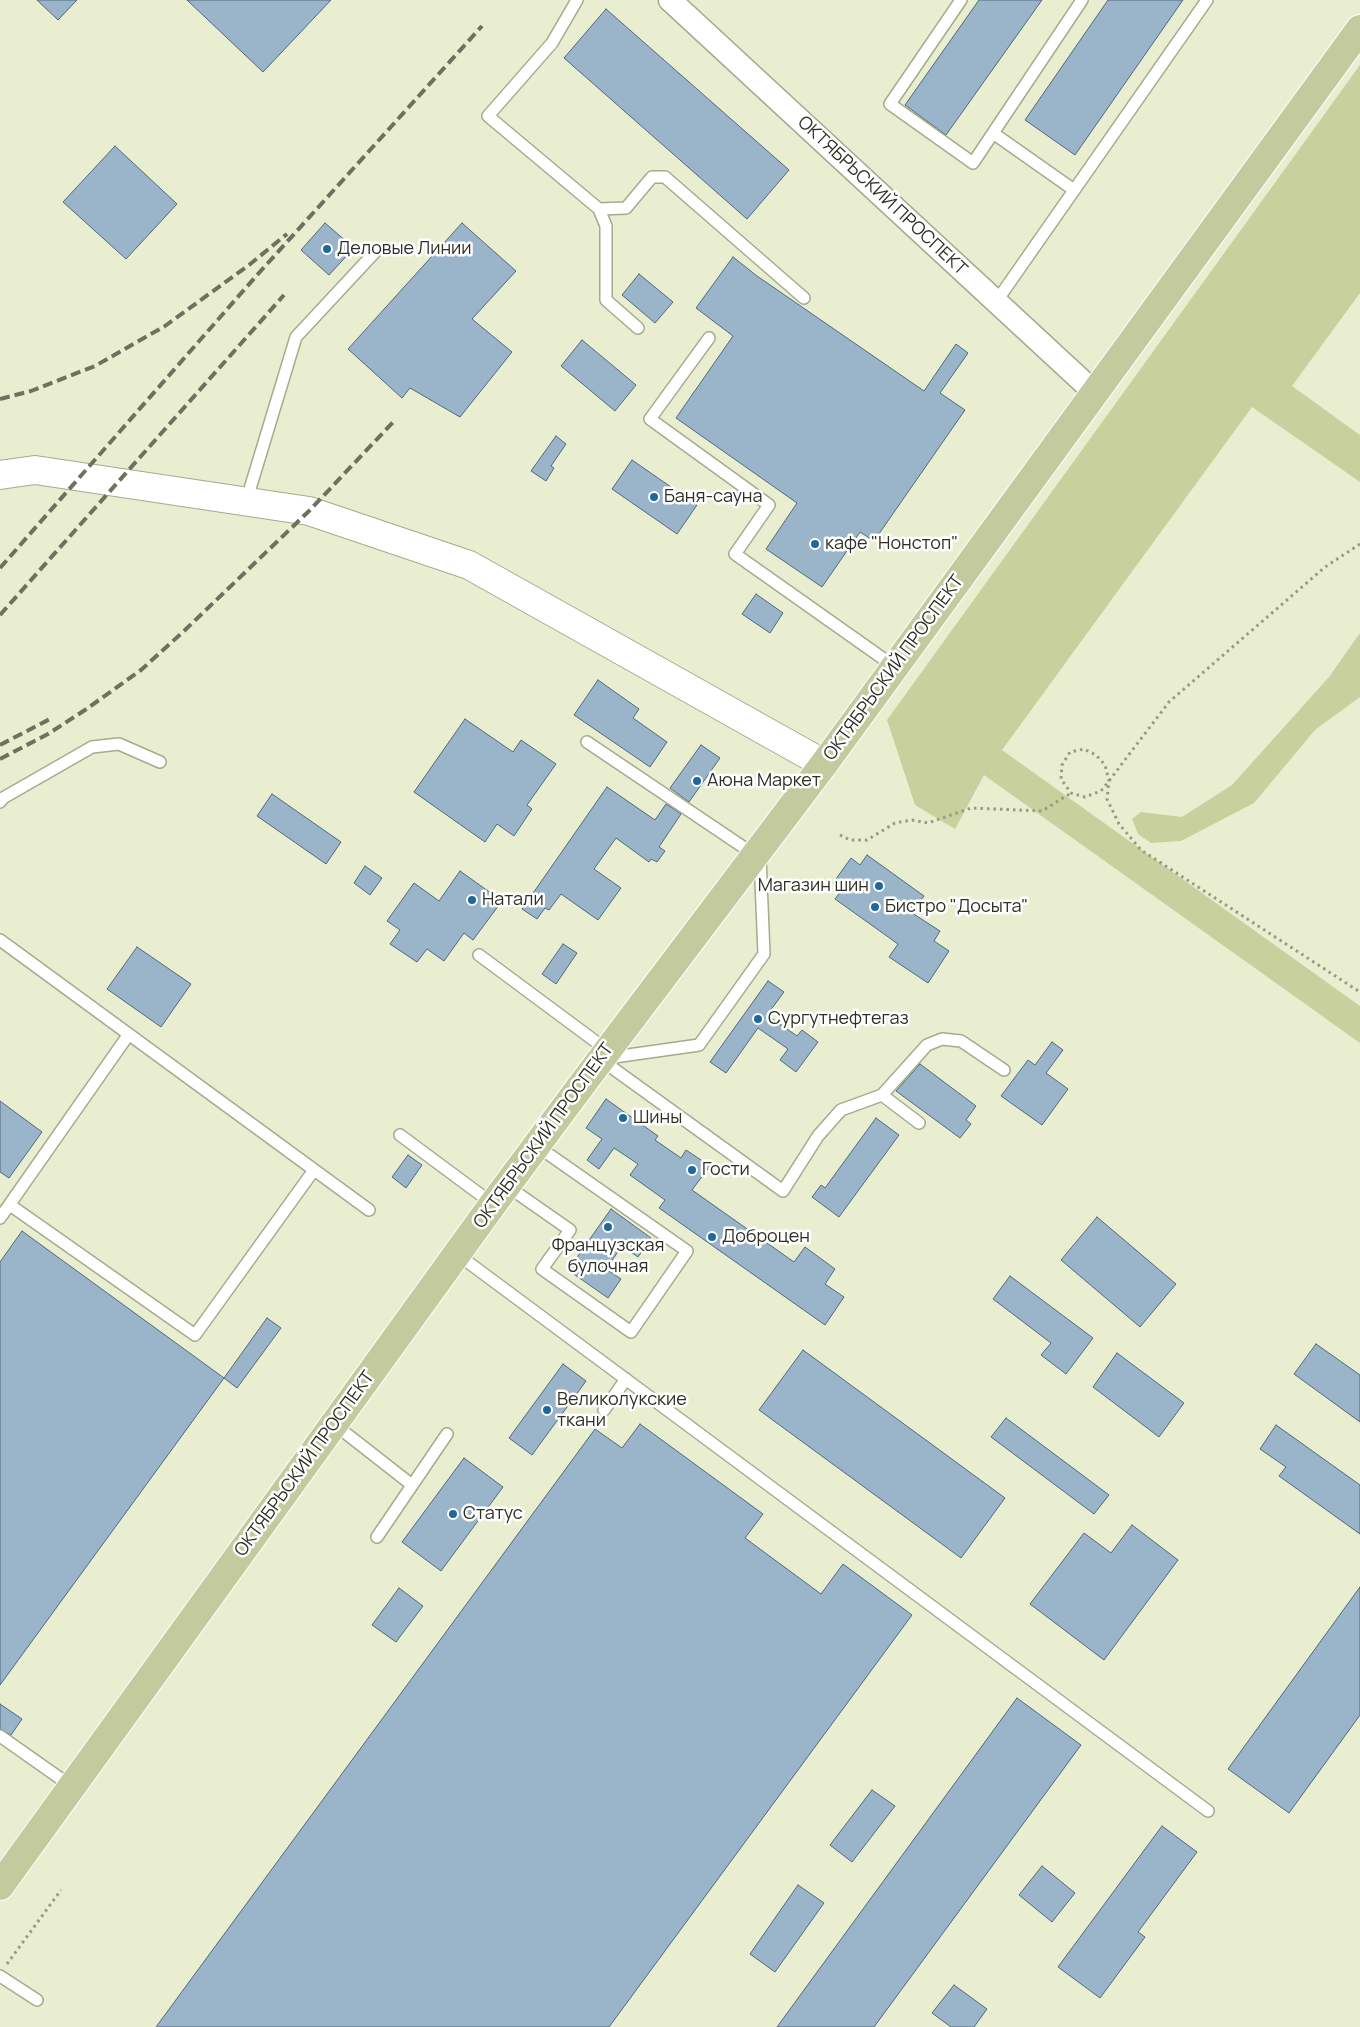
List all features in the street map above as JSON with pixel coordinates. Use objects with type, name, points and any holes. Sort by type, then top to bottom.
[{"type":"main road","name":"ОКТЯБРЬСКИЙ ПРОСПЕКТ","points":[[0,1885],[500,1195],[824,764],[1360,29]]},
{"type":"street","name":"ОКТЯБРЬСКИЙ ПРОСПЕКТ","points":[[670,0],[1095,393]]},
{"type":"street","points":[[0,474],[35,470],[309,511],[469,565],[824,764]]},
{"type":"lane","points":[[577,0],[552,43],[488,116],[599,209],[606,226],[606,300],[638,328]]},
{"type":"lane","points":[[961,0],[890,104],[973,163],[1082,0]]},
{"type":"lane","points":[[996,302],[1207,0]]},
{"type":"lane","points":[[993,133],[1074,190]]},
{"type":"lane","points":[[599,209],[626,208],[652,177],[665,177],[804,298]]},
{"type":"lane","points":[[246,502],[296,336],[376,251]]},
{"type":"lane","points":[[709,338],[650,419],[769,505],[735,554],[895,667]]},
{"type":"lane","points":[[587,742],[757,852],[764,954],[699,1045],[604,1055]]},
{"type":"lane","points":[[0,802],[3,798],[92,747],[120,744],[160,762]]},
{"type":"lane","points":[[0,940],[369,1210]]},
{"type":"lane","points":[[479,955],[604,1055],[783,1190],[818,1136],[841,1110],[882,1096],[927,1045],[942,1039],[961,1041],[1004,1070]]},
{"type":"lane","points":[[0,1218],[129,1034]]},
{"type":"lane","points":[[882,1096],[919,1123]]},
{"type":"lane","points":[[400,1135],[500,1195],[570,1230],[542,1269],[631,1332],[687,1251],[537,1146]]},
{"type":"lane","points":[[10,1205],[195,1335],[314,1170]]},
{"type":"lane","points":[[457,1254],[1208,1810]]},
{"type":"lane","points":[[604,1410],[626,1379]]},
{"type":"lane","points":[[334,1424],[412,1485]]},
{"type":"lane","points":[[377,1537],[447,1434]]},
{"type":"lane","points":[[0,1736],[71,1786]]},
{"type":"lane","points":[[3,1971],[37,2000]]},
{"type":"path","points":[[1360,544],[1325,567],[1169,702],[1109,781],[1101,791],[1085,797],[1071,793],[1061,779],[1062,765],[1070,752],[1084,749],[1096,755],[1105,765],[1109,781],[1108,800],[1115,816],[1119,824],[1141,850],[1360,992]]},
{"type":"path","points":[[840,835],[850,840],[867,840],[895,824],[912,820],[928,823],[971,808],[1042,811],[1071,793]]},
{"type":"path","points":[[3,1971],[62,1890]]},
{"type":"green space","points":[[1360,65],[1360,293],[1292,386],[1360,435],[1360,482],[1252,407],[1002,750],[1360,1006],[1360,1043],[984,775],[955,829],[915,805],[887,720]]},
{"type":"green space","points":[[1360,633],[1360,697],[1315,730],[1254,803],[1181,841],[1151,843],[1138,834],[1132,819],[1141,812],[1182,817],[1232,785],[1329,677]]},
{"type":"building","points":[[37,0],[77,0],[58,20]]},
{"type":"building","points":[[187,0],[331,0],[263,72]]},
{"type":"building","points":[[979,0],[1042,0],[946,135],[905,105]]},
{"type":"building","points":[[1108,0],[1183,0],[1075,155],[1025,120]]},
{"type":"building","points":[[606,9],[789,170],[747,219],[564,58]]},
{"type":"building","points":[[115,146],[177,204],[126,259],[63,202]]},
{"type":"building","name":"Деловые Линии","points":[[325,223],[354,248],[329,275],[301,250]]},
{"type":"building","points":[[462,223],[516,271],[472,319],[512,352],[460,417],[410,388],[402,398],[348,349]]},
{"type":"building","points":[[733,257],[757,276],[924,391],[956,344],[968,353],[940,393],[965,410],[874,541],[860,532],[822,587],[766,549],[797,503],[676,418],[733,336],[696,308]]},
{"type":"building","points":[[639,274],[673,302],[655,323],[622,295]]},
{"type":"building","points":[[582,340],[636,385],[615,411],[561,366]]},
{"type":"building","points":[[556,436],[566,444],[551,466],[554,468],[546,481],[531,471]]},
{"type":"building","name":"Баня-сауна","points":[[632,460],[697,505],[677,534],[612,489]]},
{"type":"building","points":[[756,594],[783,613],[770,633],[742,614]]},
{"type":"building","points":[[598,680],[639,709],[633,718],[667,742],[650,767],[574,715]]},
{"type":"building","points":[[465,719],[513,752],[521,740],[556,764],[527,805],[532,809],[514,836],[497,824],[485,842],[414,792]]},
{"type":"building","points":[[701,745],[720,758],[689,802],[670,788]]},
{"type":"building","points":[[607,787],[655,820],[666,804],[681,814],[659,847],[665,851],[657,862],[651,859],[649,862],[616,838],[594,869],[621,888],[598,920],[561,894],[549,910],[545,908],[537,919],[522,909]]},
{"type":"building","points":[[272,794],[341,842],[326,864],[257,816]]},
{"type":"building","points":[[867,855],[924,896],[912,913],[940,931],[934,941],[949,951],[928,983],[889,957],[898,944],[835,899],[842,890],[833,883],[851,858],[860,865]]},
{"type":"building","points":[[365,866],[382,878],[370,895],[354,883]]},
{"type":"building","points":[[460,871],[502,901],[473,940],[464,933],[444,961],[427,949],[417,962],[390,944],[400,930],[387,921],[414,883],[439,901]]},
{"type":"building","points":[[563,944],[577,953],[556,984],[542,974]]},
{"type":"building","points":[[137,947],[191,984],[161,1027],[107,989]]},
{"type":"building","points":[[768,981],[784,992],[767,1015],[797,1036],[802,1030],[818,1042],[796,1072],[780,1060],[788,1049],[758,1028],[726,1073],[710,1062]]},
{"type":"building","points":[[1052,1042],[1063,1050],[1046,1073],[1068,1089],[1042,1125],[1001,1096],[1028,1060],[1035,1065]]},
{"type":"building","points":[[920,1064],[976,1106],[966,1120],[971,1124],[960,1138],[896,1091]]},
{"type":"building","points":[[606,1099],[658,1136],[655,1140],[681,1158],[686,1150],[710,1166],[692,1190],[794,1262],[805,1247],[835,1269],[825,1284],[844,1297],[825,1325],[659,1208],[665,1200],[630,1175],[638,1164],[614,1148],[599,1169],[587,1160],[602,1139],[586,1128]]},
{"type":"building","points":[[0,1101],[42,1132],[9,1178],[0,1172]]},
{"type":"building","points":[[876,1118],[899,1135],[839,1217],[812,1197],[821,1185],[825,1188]]},
{"type":"building","points":[[408,1155],[422,1165],[406,1188],[392,1177]]},
{"type":"building","points":[[611,1209],[651,1238],[638,1257],[622,1246],[606,1269],[621,1279],[608,1298],[568,1270]]},
{"type":"building","points":[[1097,1217],[1176,1284],[1140,1327],[1061,1260]]},
{"type":"building","points":[[22,1231],[224,1378],[0,1685],[0,1262]]},
{"type":"building","points":[[1010,1276],[1093,1338],[1066,1374],[1041,1355],[1051,1343],[993,1299]]},
{"type":"building","points":[[267,1318],[281,1328],[237,1388],[224,1378]]},
{"type":"building","points":[[1316,1344],[1360,1375],[1360,1422],[1294,1374]]},
{"type":"building","points":[[803,1350],[1005,1498],[961,1558],[759,1410]]},
{"type":"building","points":[[1117,1353],[1184,1403],[1159,1437],[1093,1387]]},
{"type":"building","name":"Великолукские ткани","points":[[563,1364],[586,1381],[532,1455],[509,1438]]},
{"type":"building","points":[[1006,1418],[1109,1495],[1094,1514],[991,1437]]},
{"type":"building","points":[[640,1424],[763,1514],[745,1538],[821,1594],[843,1564],[912,1615],[609,2027],[156,2027],[595,1429],[622,1448]]},
{"type":"building","points":[[1276,1425],[1360,1485],[1360,1534],[1279,1476],[1286,1467],[1260,1449]]},
{"type":"building","points":[[464,1458],[503,1487],[441,1571],[402,1542]]},
{"type":"building","points":[[1132,1525],[1178,1560],[1104,1660],[1030,1604],[1084,1533],[1111,1553]]},
{"type":"building","points":[[1360,1587],[1360,1715],[1289,1813],[1228,1769]]},
{"type":"building","points":[[399,1588],[423,1606],[396,1642],[372,1625]]},
{"type":"building","points":[[1017,1698],[1081,1745],[874,2027],[777,2027]]},
{"type":"building","points":[[0,1704],[22,1719],[11,1735],[0,1729]]},
{"type":"building","points":[[872,1790],[895,1806],[852,1862],[830,1845]]},
{"type":"building","points":[[1162,1826],[1197,1852],[1138,1932],[1145,1937],[1100,1998],[1058,1967]]},
{"type":"building","points":[[1042,1866],[1075,1893],[1052,1922],[1019,1895]]},
{"type":"building","points":[[798,1885],[824,1903],[775,1972],[750,1954]]},
{"type":"building","points":[[954,1985],[987,2009],[974,2027],[951,2027],[932,2013]]},
{"type":"railway","points":[[0,568],[258,274],[482,26]]},
{"type":"railway","points":[[0,399],[31,391],[95,366],[165,326],[249,265],[287,234]]},
{"type":"railway","points":[[0,615],[284,295]]},
{"type":"railway","points":[[0,759],[48,734],[141,670],[309,511],[396,419]]},
{"type":"railway","points":[[0,745],[50,719]]},
{"type":"place","name":"Деловые Линии","points":[[327,249]]},
{"type":"place","name":"Баня-сауна","points":[[654,497]]},
{"type":"place","name":"кафе \"Нонстоп\"","points":[[815,544]]},
{"type":"place","name":"Аюна Маркет","points":[[697,781]]},
{"type":"place","name":"Магазин шин","points":[[879,886]]},
{"type":"place","name":"Натали","points":[[472,900]]},
{"type":"place","name":"Бистро \"Досыта\"","points":[[875,907]]},
{"type":"place","name":"Сургутнефтегаз","points":[[758,1019]]},
{"type":"place","name":"Шины","points":[[623,1118]]},
{"type":"place","name":"Гости","points":[[692,1170]]},
{"type":"place","name":"Французская булочная","points":[[608,1227]]},
{"type":"place","name":"Доброцен","points":[[712,1237]]},
{"type":"place","name":"Великолукские ткани","points":[[547,1410]]},
{"type":"place","name":"Статус","points":[[453,1514]]}]
